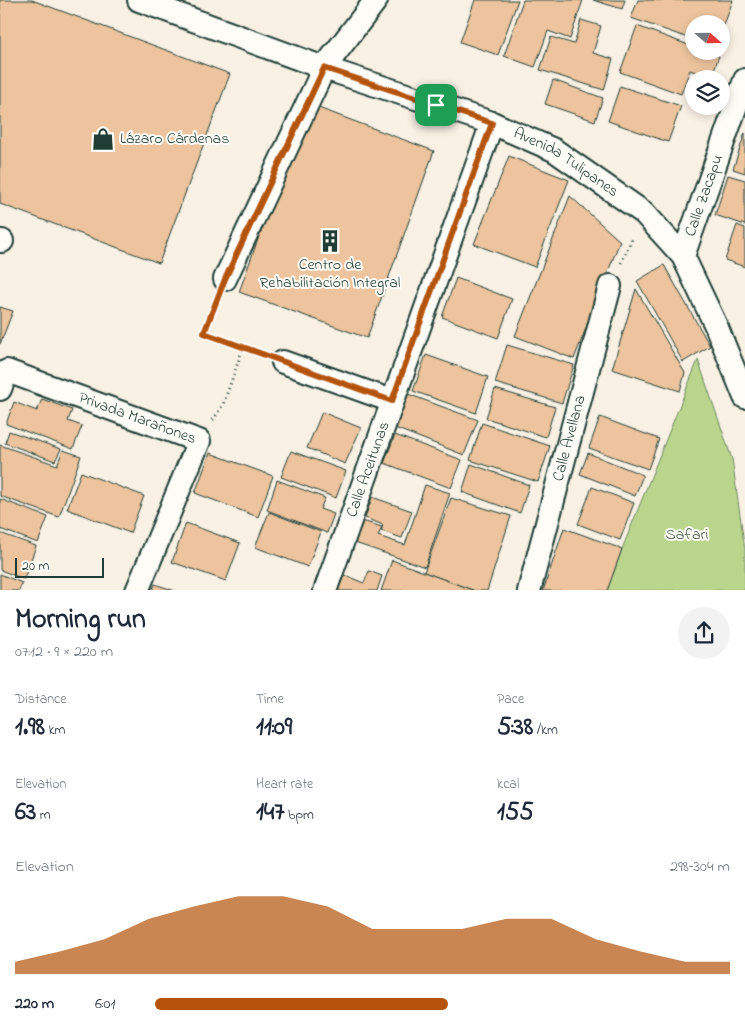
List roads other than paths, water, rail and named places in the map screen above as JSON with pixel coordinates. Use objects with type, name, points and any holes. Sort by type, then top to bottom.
[{"type":"street","name":"Avenida Tulipanes","points":[[139,0],[324,68],[492,123],[554,150],[644,213],[683,256],[717,328],[745,397]]},
{"type":"street","points":[[225,279],[324,68],[376,0]]},
{"type":"street","name":"Calle Zacapu","points":[[683,256],[745,80]]},
{"type":"street","name":"Calle Aceitunas","points":[[325,590],[492,123]]},
{"type":"street","name":"Calle Avellana","points":[[529,590],[610,286]]},
{"type":"street","points":[[283,362],[392,401]]},
{"type":"street","name":"Privada Marañones","points":[[3,380],[199,441],[137,590]]},
{"type":"place","name":"Lázaro Cárdenas","points":[[103,139]]},
{"type":"place","name":"Centro de Rehabilitación Integral","points":[[330,241]]},
{"type":"park label","name":"Safari","points":[[687,535]]}]
